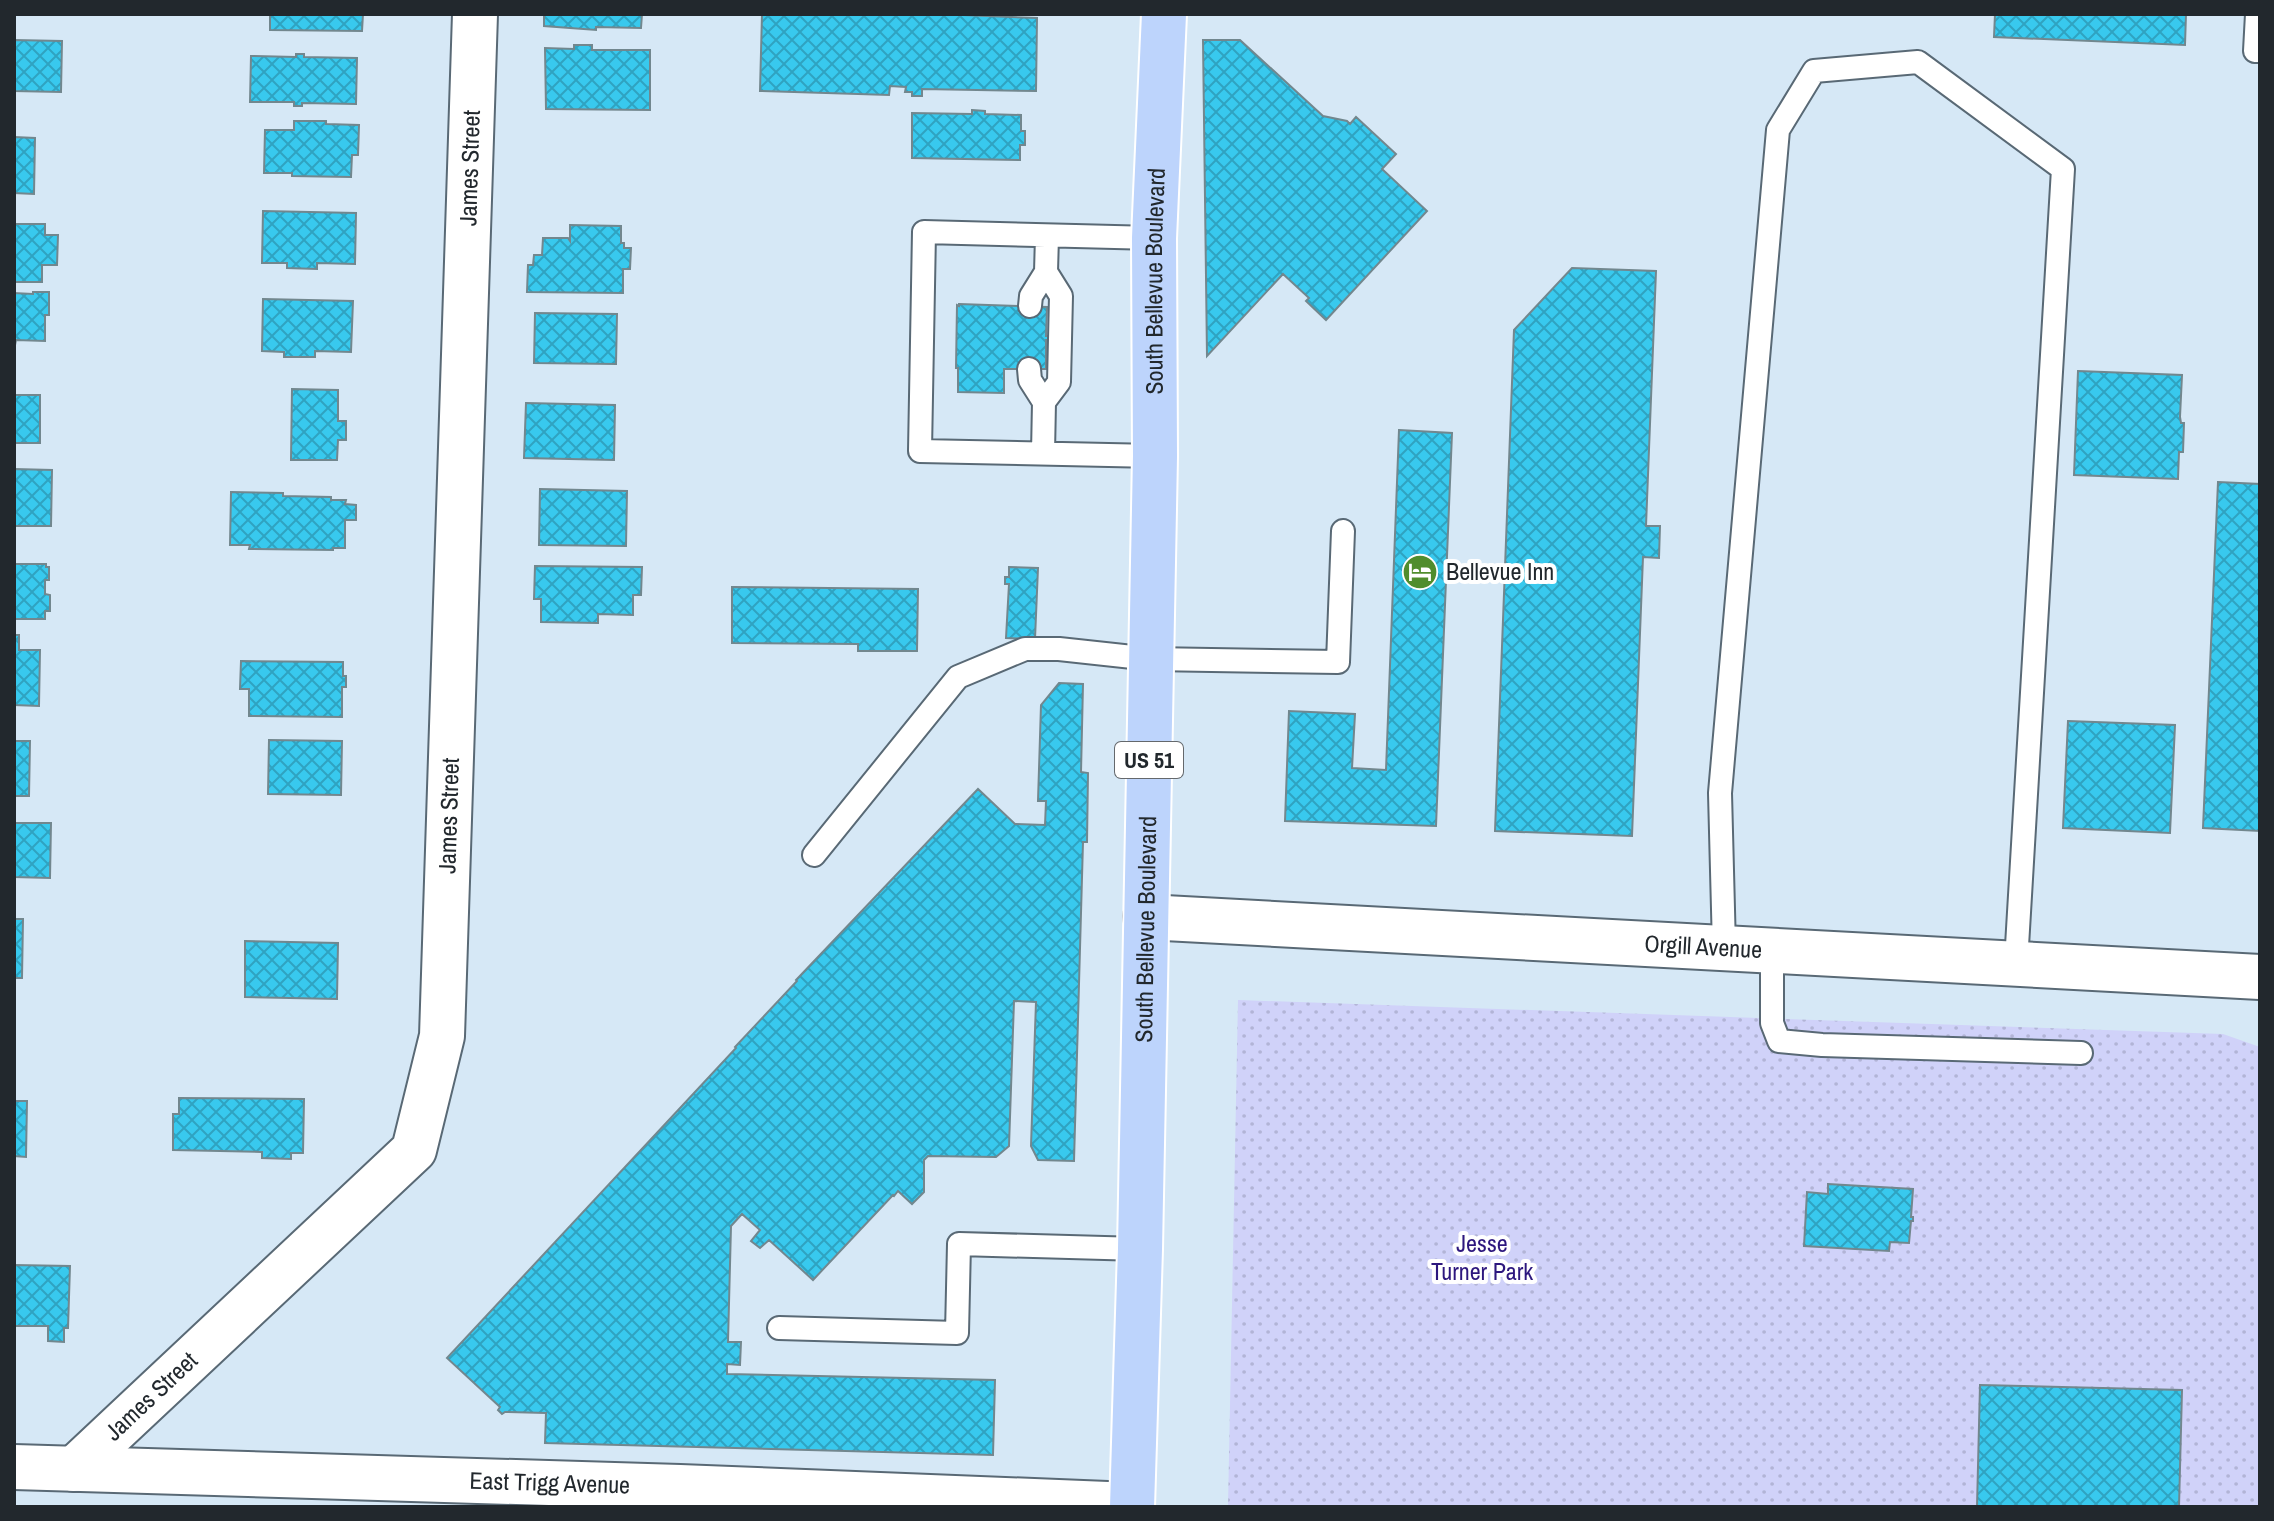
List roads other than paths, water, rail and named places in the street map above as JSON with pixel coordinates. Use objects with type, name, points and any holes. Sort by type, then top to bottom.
[{"type":"main road","name":"South Bellevue Boulevard","points":[[1132,1506],[1155,456],[1154,238],[1164,14]]},
{"type":"street","name":"James Street","points":[[74,1469],[414,1150],[442,1036],[475,14]]},
{"type":"street","name":"Orgill Avenue","points":[[1146,917],[2260,977]]},
{"type":"street","name":"East Trigg Avenue","points":[[14,1467],[679,1497],[1132,1506]]},
{"type":"lane","points":[[2257,14],[2255,51],[2260,51]]},
{"type":"lane","points":[[1724,948],[1720,793],[1778,130],[1814,71],[1918,62],[2063,169],[2016,963]]},
{"type":"lane","points":[[1154,238],[924,232],[920,451],[1155,456]]},
{"type":"lane","points":[[1030,306],[1031,296],[1046,272],[1047,236]]},
{"type":"lane","points":[[1044,402],[1059,382],[1061,296],[1046,272]]},
{"type":"lane","points":[[1029,369],[1030,380],[1044,402],[1043,453]]},
{"type":"lane","points":[[814,855],[958,677],[1025,649],[1059,649],[1151,659],[1338,662],[1343,531]]},
{"type":"lane","points":[[1772,950],[1772,1023],[1779,1041],[2081,1053]]},
{"type":"lane","points":[[779,1328],[957,1333],[959,1244],[1140,1249]]},
{"type":"place","name":"Bellevue Inn","points":[[1420,572]]},
{"type":"park label","name":"Jesse Turner Park","points":[[1482,1258]]}]
